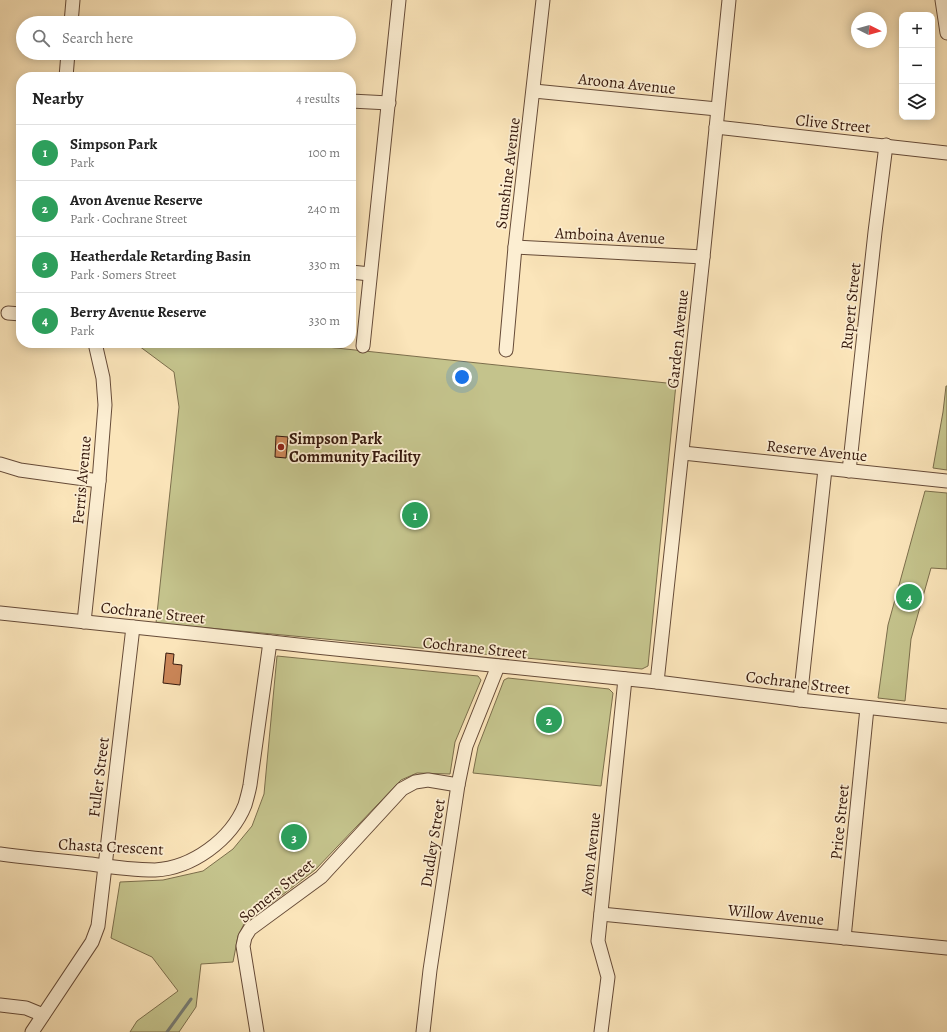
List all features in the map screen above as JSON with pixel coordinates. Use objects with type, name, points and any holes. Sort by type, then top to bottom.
[{"type":"street","points":[[72,16],[73,0]]},
{"type":"street","points":[[363,346],[400,0]]},
{"type":"street","name":"Sunshine Avenue","points":[[506,350],[515,247],[534,91],[543,0]]},
{"type":"street","name":"Garden Avenue","points":[[657,682],[729,0]]},
{"type":"street","points":[[942,0],[947,33]]},
{"type":"street","points":[[66,72],[67,60]]},
{"type":"street","name":"Aroona Avenue","points":[[534,91],[717,109]]},
{"type":"street","points":[[356,101],[389,103]]},
{"type":"street","name":"Clive Street","points":[[716,127],[947,153]]},
{"type":"street","name":"Rupert Street","points":[[850,471],[875,232],[886,145]]},
{"type":"street","name":"Amboina Avenue","points":[[515,247],[703,257]]},
{"type":"street","points":[[356,273],[370,274]]},
{"type":"street","name":"Ferris Avenue","points":[[84,622],[99,481],[105,405],[103,378],[96,348]]},
{"type":"street","name":"Reserve Avenue","points":[[682,453],[947,481]]},
{"type":"street","points":[[0,464],[20,470],[99,481]]},
{"type":"street","points":[[800,700],[825,469]]},
{"type":"street","name":"Cochrane Street","points":[[0,616],[84,622],[657,682],[867,708],[947,716]]},
{"type":"street","name":"Fuller Street","points":[[32,1032],[92,942],[98,926],[133,627]]},
{"type":"street","name":"Chasta Crescent","points":[[0,854],[155,870],[176,866],[197,858],[216,844],[233,826],[244,806],[250,784],[270,642]]},
{"type":"street","name":"Dudley Street","points":[[423,1032],[430,970],[458,785],[466,746],[498,666]]},
{"type":"street","name":"Avon Avenue","points":[[601,1032],[608,977],[598,941],[625,679]]},
{"type":"street","name":"Price Street","points":[[844,938],[867,708]]},
{"type":"street","name":"Somers Street","points":[[257,1032],[243,946],[245,937],[250,930],[261,920],[321,877],[402,789],[415,782],[428,780],[458,785]]},
{"type":"street","name":"Willow Avenue","points":[[601,914],[947,948]]},
{"type":"street","points":[[0,1005],[26,1008],[43,1015]]},
{"type":"shaded area","points":[[142,348],[336,348],[676,384],[648,666],[642,669],[156,623],[179,407],[174,372]]},
{"type":"shaded area","points":[[947,386],[947,470],[933,468]]},
{"type":"shaded area","points":[[925,491],[947,493],[947,569],[931,568],[911,639],[905,701],[878,698],[888,625]]},
{"type":"shaded area","points":[[277,656],[478,676],[481,680],[455,742],[450,774],[417,773],[401,780],[315,870],[244,924],[238,936],[233,962],[201,964],[196,1007],[179,1032],[130,1032],[137,1021],[178,991],[152,957],[111,938],[120,882],[163,880],[203,871],[233,849],[252,826],[264,794]]},
{"type":"shaded area","points":[[508,678],[609,689],[613,693],[601,786],[473,773],[478,747],[504,680]]},
{"type":"building","name":"Simpson Park Community Facility","points":[[276,436],[288,437],[286,458],[275,457]]},
{"type":"building","points":[[166,653],[174,654],[173,664],[182,665],[180,685],[163,683]]},
{"type":"waterway","points":[[167,1032],[191,999]]},
{"type":"place","name":"Simpson Park Community Facility","points":[[281,447]]},
{"type":"place","name":"Simpson Park","points":[[415,515]]},
{"type":"place","name":"Berry Avenue Reserve","points":[[909,597]]},
{"type":"place","name":"Avon Avenue Reserve","points":[[549,720]]},
{"type":"place","name":"Heatherdale Retarding Basin","points":[[294,837]]}]
